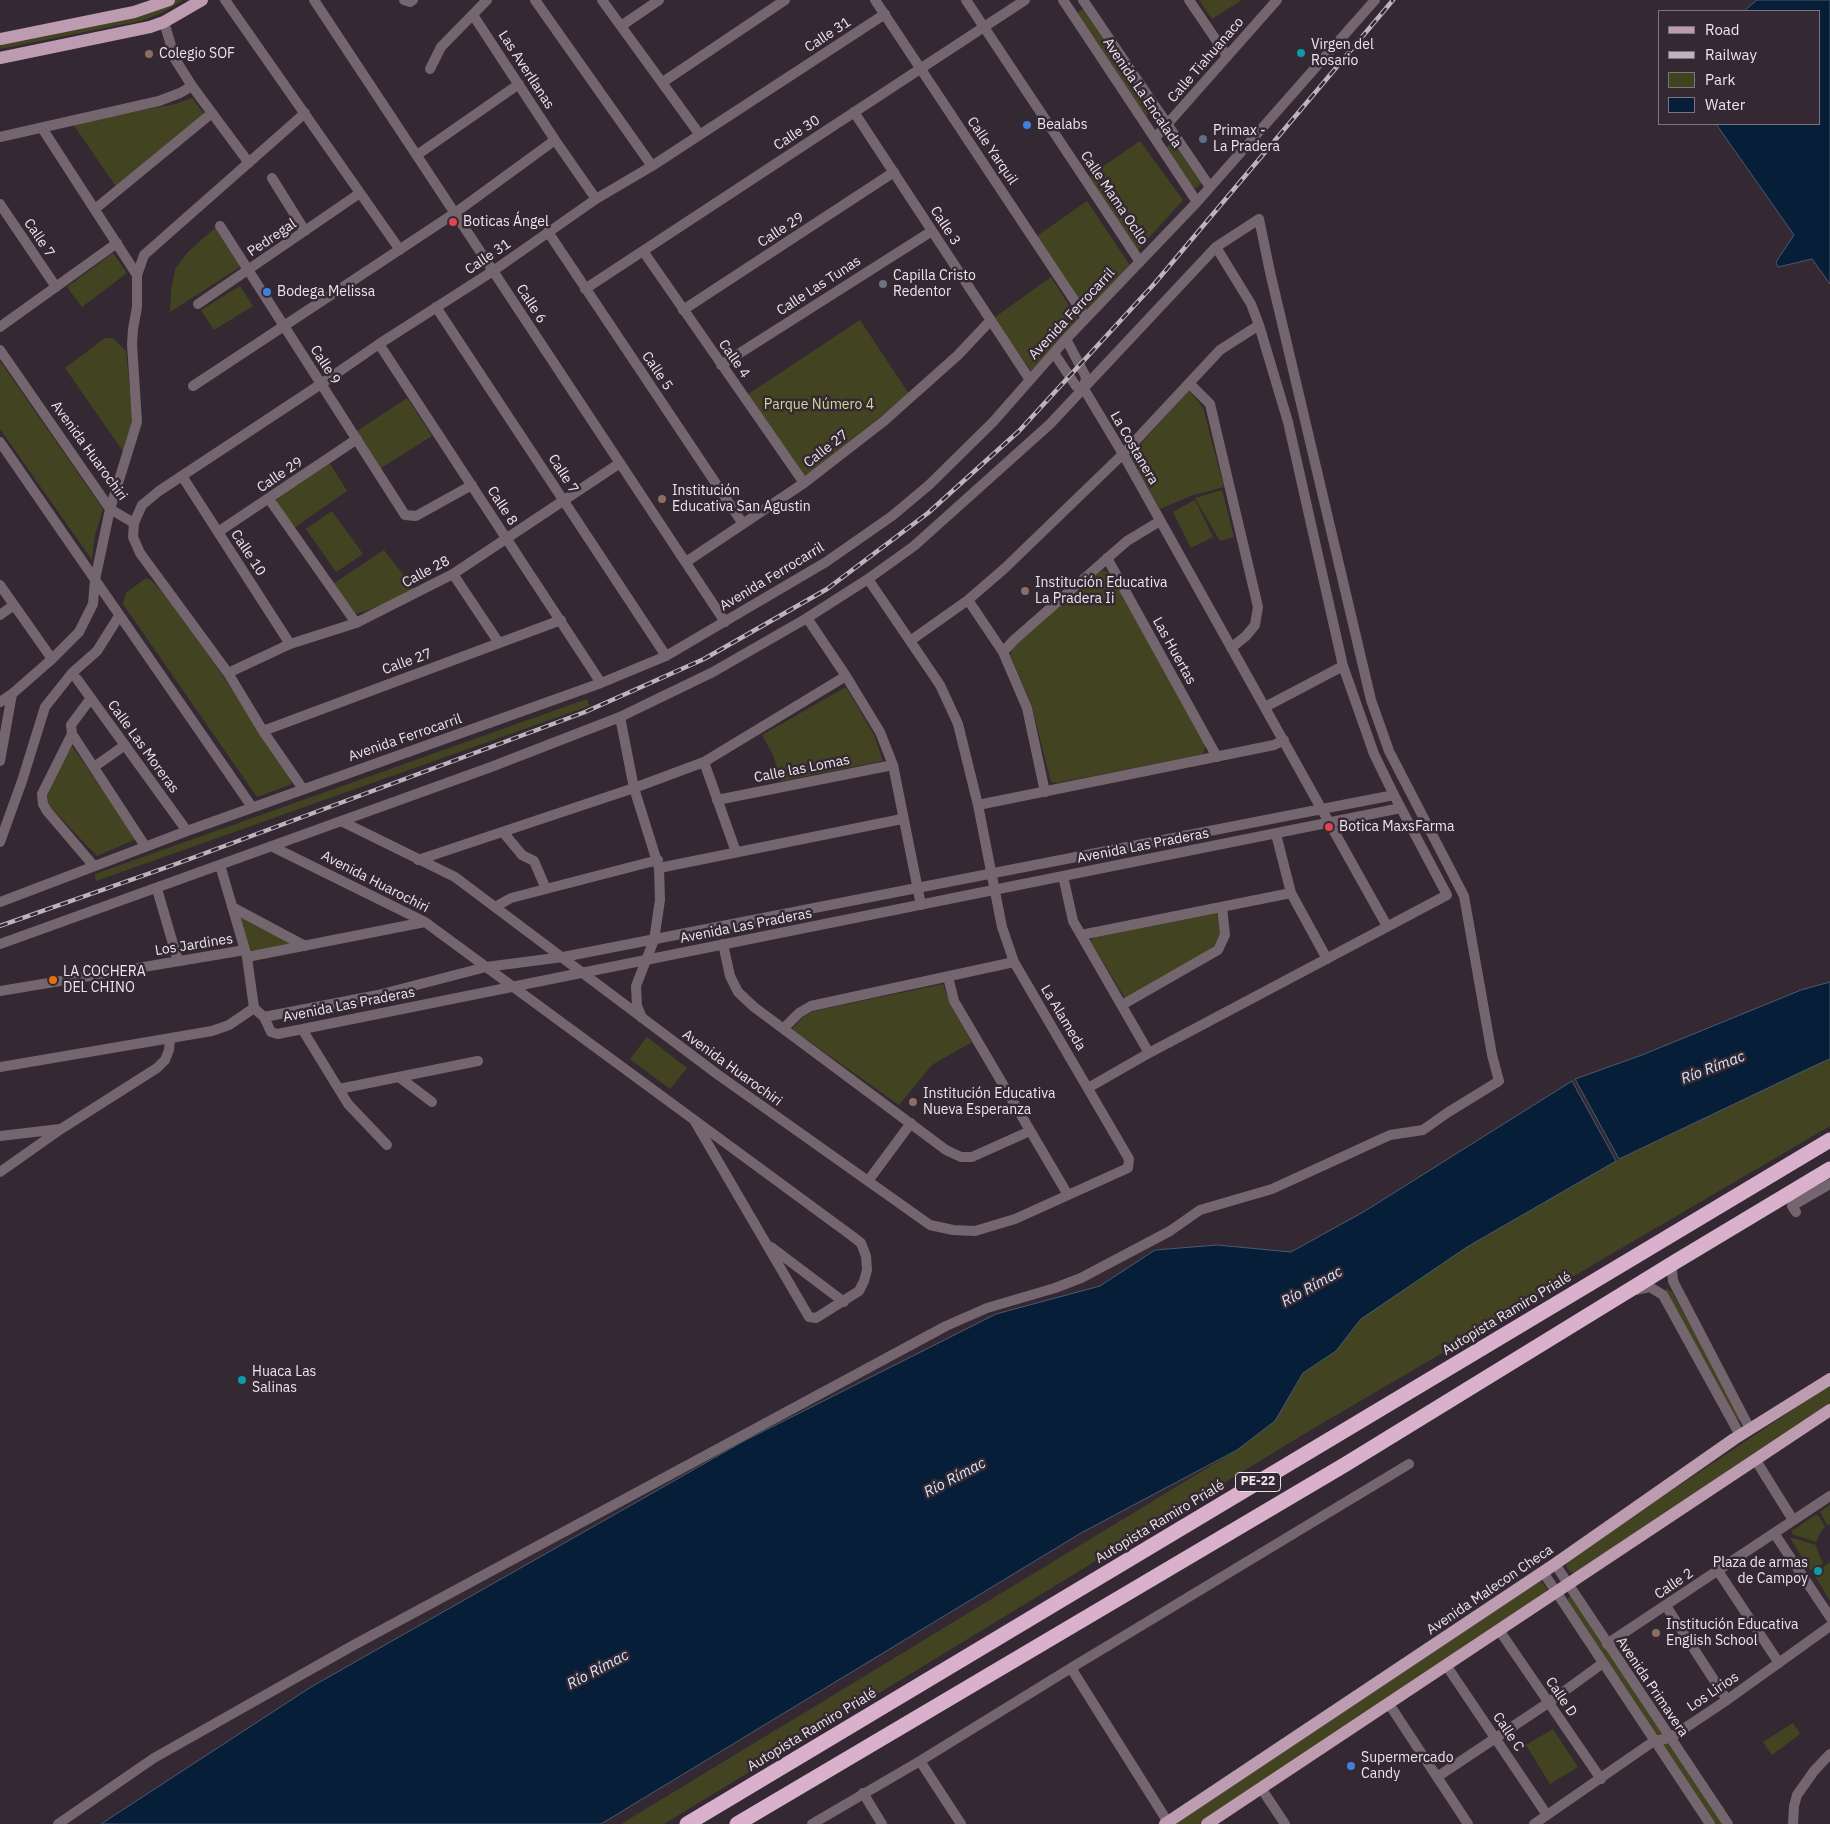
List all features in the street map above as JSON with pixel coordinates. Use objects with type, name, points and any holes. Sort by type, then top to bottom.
[{"type":"highway","name":"Autopista Ramiro Prialé","points":[[687,1824],[1830,1140]]},
{"type":"highway","name":"PE-22","points":[[737,1824],[1329,1474],[1830,1169]]},
{"type":"main road","points":[[0,39],[134,12],[169,0]]},
{"type":"main road","points":[[0,58],[138,30],[164,22],[202,0]]},
{"type":"main road","name":"Avenida Malecon Checa","points":[[1167,1824],[1555,1564],[1745,1432],[1830,1379]]},
{"type":"main road","points":[[1207,1824],[1830,1410]]},
{"type":"street","points":[[225,0],[400,250]]},
{"type":"street","name":"Calle 6","points":[[314,0],[725,622]]},
{"type":"street","points":[[430,69],[441,46],[487,0]]},
{"type":"street","points":[[535,0],[652,166]]},
{"type":"street","points":[[602,0],[700,135]]},
{"type":"street","points":[[621,26],[659,0]]},
{"type":"street","points":[[662,82],[785,0]]},
{"type":"street","name":"Calle Yarquil","points":[[875,0],[1086,318]]},
{"type":"street","name":"Calle Mama Ocllo","points":[[966,0],[1140,262]]},
{"type":"street","name":"Calle 30","points":[[585,289],[1025,0]]},
{"type":"street","points":[[1066,4],[1082,0]]},
{"type":"street","name":"Avenida La Encalada","points":[[1082,0],[1210,187]]},
{"type":"street","points":[[1189,0],[1228,56]]},
{"type":"street","name":"Calle Tiahuanaco","points":[[1155,138],[1277,0]]},
{"type":"street","name":"Avenida Ferrocarril","points":[[2,900],[252,807],[600,683],[666,656],[826,562],[892,516],[929,485],[993,422],[1066,339],[1197,202],[1375,0]]},
{"type":"street","name":"Avenida La Encalada","points":[[1066,4],[1197,202]]},
{"type":"street","name":"Calle 31","points":[[134,523],[142,505],[159,491],[379,344],[493,271],[596,199],[652,166],[885,14]]},
{"type":"street","name":"Las Averllanas","points":[[473,15],[555,140]]},
{"type":"street","points":[[164,22],[175,59],[192,86],[249,163]]},
{"type":"street","points":[[416,155],[519,84]]},
{"type":"street","points":[[0,137],[160,101],[192,86]]},
{"type":"street","name":"Calle 3","points":[[854,112],[1030,380]]},
{"type":"street","points":[[95,209],[212,113]]},
{"type":"street","points":[[0,702],[52,659],[79,632],[93,604],[95,580],[110,509],[137,422],[132,344],[137,307],[138,275],[144,255],[305,113]]},
{"type":"street","points":[[42,128],[138,275]]},
{"type":"street","points":[[193,386],[455,213],[555,140],[596,199]]},
{"type":"street","name":"Calle 29","points":[[684,310],[894,172]]},
{"type":"street","points":[[272,178],[305,231]]},
{"type":"street","name":"Pedregal","points":[[198,304],[360,193]]},
{"type":"street","name":"Calle 7","points":[[0,204],[56,287]]},
{"type":"street","points":[[0,944],[490,768],[620,717],[713,672],[806,618],[868,579],[914,546],[1050,424],[1216,247],[1259,219],[1371,700],[1389,752],[1464,896],[1492,1055],[1499,1081],[1447,1112],[1424,1130],[1390,1135],[1272,1189],[1200,1210],[1170,1231],[1081,1278],[1055,1288],[987,1308],[946,1326],[352,1646],[154,1758],[58,1824]]},
{"type":"street","name":"Calle 9","points":[[220,226],[247,271],[405,514],[416,516],[472,485]]},
{"type":"street","name":"Calle Las Tunas","points":[[722,365],[932,231]]},
{"type":"street","name":"Calle 5","points":[[548,232],[744,524]]},
{"type":"street","points":[[0,327],[117,243]]},
{"type":"street","points":[[1088,1088],[1149,1053],[1447,895],[1374,754],[1344,666],[1288,422],[1258,325],[1251,304],[1216,247]]},
{"type":"street","name":"Calle 4","points":[[642,251],[804,483]]},
{"type":"street","name":"Calle 7","points":[[436,307],[666,656]]},
{"type":"street","name":"Calle 27","points":[[686,562],[804,483],[884,421],[958,355],[990,321]]},
{"type":"street","points":[[910,641],[968,600],[1005,568],[1123,454],[1220,350],[1258,325]]},
{"type":"street","name":"La Costanera","points":[[1066,339],[1086,377],[1084,389]]},
{"type":"street","name":"Calle 8","points":[[379,344],[600,683]]},
{"type":"street","name":"Avenida Huarochiri","points":[[0,350],[110,509],[134,523]]},
{"type":"street","name":"La Costanera","points":[[1054,353],[1076,386],[1084,389],[1123,454],[1387,926]]},
{"type":"street","points":[[1189,383],[1210,404],[1258,607],[1255,625],[1246,636],[1231,648]]},
{"type":"street","name":"Calle 29","points":[[218,532],[357,439]]},
{"type":"street","points":[[0,442],[252,807]]},
{"type":"street","name":"Calle 28","points":[[228,674],[290,644],[356,623],[453,574],[620,463]]},
{"type":"street","name":"Calle 10","points":[[182,476],[290,644]]},
{"type":"street","points":[[268,499],[356,623]]},
{"type":"street","points":[[1003,652],[1014,640],[1127,541],[1160,521]]},
{"type":"street","points":[[134,523],[133,537],[140,553],[228,674],[263,731],[303,789]]},
{"type":"street","name":"Las Huertas","points":[[1107,558],[1217,757]]},
{"type":"street","points":[[453,574],[499,643]]},
{"type":"street","name":"La Alameda","points":[[868,579],[940,686],[958,724],[978,805],[1002,927],[1014,962],[1129,1159],[1128,1168]]},
{"type":"street","points":[[0,585],[52,659]]},
{"type":"street","points":[[968,600],[1003,652],[1028,708],[1045,792]]},
{"type":"street","points":[[0,615],[14,605]]},
{"type":"street","points":[[0,842],[22,781],[45,707],[72,673],[97,651],[119,616]]},
{"type":"street","points":[[806,618],[846,676],[880,732],[893,765],[902,819],[921,905]]},
{"type":"street","name":"Calle 27","points":[[263,731],[560,620]]},
{"type":"street","points":[[1265,707],[1344,666]]},
{"type":"street","points":[[418,860],[634,788],[704,762],[846,676]]},
{"type":"street","name":"Calle Las Moreras","points":[[77,679],[187,831]]},
{"type":"street","points":[[0,761],[12,694]]},
{"type":"street","points":[[91,698],[71,726],[72,734],[145,846]]},
{"type":"street","points":[[620,717],[634,788],[659,864],[660,900],[654,940],[645,960],[635,992],[643,1020]]},
{"type":"street","points":[[72,734],[45,786],[42,794],[43,804],[93,865]]},
{"type":"street","points":[[978,805],[1274,745],[1284,740]]},
{"type":"street","points":[[94,767],[125,746]]},
{"type":"street","points":[[704,762],[736,852]]},
{"type":"street","name":"Calle las Lomas","points":[[718,800],[893,765]]},
{"type":"street","name":"Avenida Las Praderas","points":[[1394,795],[654,940],[563,957],[486,966],[378,994],[264,1018],[274,1034],[302,1029],[1401,808]]},
{"type":"street","points":[[495,907],[512,898],[546,889],[659,864],[736,852],[902,819]]},
{"type":"street","name":"Avenida Huarochiri","points":[[341,821],[455,877],[584,972],[643,1020],[930,1225],[952,1230],[975,1231],[1015,1219],[1128,1168]]},
{"type":"street","points":[[503,832],[522,855],[534,861],[546,889]]},
{"type":"street","points":[[1276,834],[1291,893],[1327,959]]},
{"type":"street","name":"Avenida Huarochiri","points":[[271,846],[425,922],[486,966],[861,1244],[866,1256],[867,1270],[864,1281],[859,1291],[844,1302],[816,1318],[809,1317],[766,1244]]},
{"type":"street","points":[[220,865],[246,954],[254,1008],[264,1018]]},
{"type":"street","points":[[1063,876],[1073,920],[1080,935],[1149,1053]]},
{"type":"street","points":[[157,888],[178,961]]},
{"type":"street","points":[[1080,935],[1291,893]]},
{"type":"street","points":[[232,907],[305,946]]},
{"type":"street","points":[[1122,1005],[1218,950],[1225,935],[1222,907]]},
{"type":"street","name":"Los Jardines","points":[[0,991],[178,961],[305,946],[425,922]]},
{"type":"street","points":[[723,944],[730,976],[738,992],[754,1007],[946,1150],[961,1157],[972,1157],[1030,1131]]},
{"type":"street","points":[[784,1028],[799,1013],[811,1006],[1014,962]]},
{"type":"street","points":[[948,977],[954,1001],[1068,1195]]},
{"type":"street","points":[[0,1067],[212,1032],[229,1025],[254,1008]]},
{"type":"street","points":[[302,1029],[348,1104],[387,1145]]},
{"type":"street","points":[[0,1172],[61,1129],[161,1064],[169,1050],[170,1039]]},
{"type":"street","points":[[339,1088],[478,1060]]},
{"type":"street","points":[[399,1076],[432,1102]]},
{"type":"street","points":[[694,1120],[766,1244],[844,1302]]},
{"type":"street","points":[[868,1181],[911,1123]]},
{"type":"street","points":[[0,1136],[61,1129]]},
{"type":"street","points":[[1796,1212],[1792,1206],[1830,1184]]},
{"type":"street","points":[[1675,1262],[1672,1269],[1673,1281],[1745,1432]]},
{"type":"street","points":[[1629,1291],[1650,1287],[1663,1295],[1745,1432]]},
{"type":"street","points":[[1755,1459],[1793,1520]]},
{"type":"street","points":[[812,1824],[920,1761],[1409,1464]]},
{"type":"street","name":"Calle 2","points":[[1607,1644],[1830,1496]]},
{"type":"street","points":[[1774,1533],[1830,1617]]},
{"type":"street","name":"Avenida Primavera","points":[[1555,1564],[1728,1824]]},
{"type":"street","points":[[1718,1571],[1779,1663]]},
{"type":"street","name":"Avenida Primavera","points":[[1543,1572],[1710,1824]]},
{"type":"street","points":[[1666,1606],[1727,1700]]},
{"type":"street","name":"Los Lirios","points":[[1534,1824],[1654,1742],[1670,1738],[1727,1700],[1830,1626]]},
{"type":"street","name":"Calle D","points":[[1499,1630],[1601,1779]]},
{"type":"street","points":[[1437,1777],[1548,1703],[1603,1663]]},
{"type":"street","name":"Calle C","points":[[1446,1665],[1547,1815]]},
{"type":"street","points":[[1071,1668],[1167,1824]]},
{"type":"street","points":[[1388,1704],[1468,1824]]},
{"type":"street","points":[[1793,1824],[1797,1795],[1814,1771],[1830,1754]]},
{"type":"street","points":[[920,1761],[961,1824]]},
{"type":"street","points":[[1261,1788],[1285,1824]]},
{"type":"street","points":[[863,1793],[882,1824]]},
{"type":"green space","points":[[175,0],[183,0],[162,13],[140,21],[0,49],[0,43],[162,8]]},
{"type":"green space","points":[[1199,0],[1242,0],[1212,19]]},
{"type":"green space","points":[[1083,9],[1152,111],[1146,116],[1077,13]]},
{"type":"green space","points":[[192,98],[204,114],[117,188],[73,124],[175,104]]},
{"type":"green space","points":[[1140,141],[1183,200],[1137,251],[1089,176]]},
{"type":"green space","points":[[1173,142],[1201,183],[1197,188],[1193,187],[1166,147]]},
{"type":"green space","points":[[1087,201],[1131,267],[1087,312],[1037,236]]},
{"type":"green space","points":[[215,228],[240,267],[170,312],[175,269],[188,252]]},
{"type":"green space","points":[[113,253],[127,273],[82,307],[67,287]]},
{"type":"green space","points":[[1051,277],[1078,320],[1031,371],[994,318]]},
{"type":"green space","points":[[240,286],[253,306],[214,330],[201,310]]},
{"type":"green space","name":"Parque Número 4","points":[[860,320],[909,394],[804,477],[747,395]]},
{"type":"green space","points":[[105,338],[113,338],[126,351],[133,422],[125,454],[65,368]]},
{"type":"green space","points":[[0,361],[103,509],[95,535],[92,560],[0,429]]},
{"type":"green space","points":[[1189,390],[1203,408],[1224,487],[1193,495],[1160,509],[1130,456]]},
{"type":"green space","points":[[407,398],[432,436],[381,468],[357,431]]},
{"type":"green space","points":[[329,462],[347,491],[294,528],[276,502],[277,498]]},
{"type":"green space","points":[[1222,490],[1234,537],[1220,541],[1195,498]]},
{"type":"green space","points":[[1195,500],[1213,537],[1191,548],[1173,512]]},
{"type":"green space","points":[[332,511],[363,554],[336,572],[306,529]]},
{"type":"green space","points":[[384,550],[415,590],[381,606],[355,614],[333,584]]},
{"type":"green space","points":[[1102,570],[1110,573],[1206,744],[1203,754],[1057,783],[1051,782],[1031,703],[1010,655],[1014,646]]},
{"type":"green space","points":[[146,578],[151,580],[163,593],[217,667],[292,784],[257,797],[123,604],[126,593]]},
{"type":"green space","points":[[846,687],[874,735],[883,761],[781,781],[773,755],[762,735]]},
{"type":"green space","points":[[587,699],[589,706],[96,881],[95,874]]},
{"type":"green space","points":[[72,746],[136,839],[97,856],[50,807],[48,789]]},
{"type":"green space","points":[[238,912],[293,943],[250,951]]},
{"type":"green space","points":[[1217,912],[1220,935],[1216,944],[1208,951],[1125,998],[1090,941],[1093,938]]},
{"type":"green space","points":[[943,984],[951,1006],[972,1042],[932,1065],[899,1105],[792,1029],[803,1017],[814,1011]]},
{"type":"green space","points":[[647,1037],[687,1068],[670,1089],[630,1059]]},
{"type":"green space","points":[[1830,1060],[1830,1126],[1309,1431],[664,1824],[621,1824],[1237,1450],[1275,1421],[1303,1373],[1336,1351],[1360,1319],[1467,1247],[1616,1161]]},
{"type":"green space","points":[[1666,1288],[1672,1292],[1741,1417],[1741,1421],[1737,1419],[1666,1293]]},
{"type":"green space","points":[[1830,1385],[1830,1404],[1575,1573],[1570,1572],[1566,1566],[1567,1560]]},
{"type":"green space","points":[[1830,1505],[1830,1524],[1827,1525],[1820,1512]]},
{"type":"green space","points":[[1815,1515],[1819,1516],[1825,1527],[1816,1542],[1792,1534],[1792,1531]]},
{"type":"green space","points":[[1790,1538],[1816,1545],[1823,1563],[1810,1570]]},
{"type":"green space","points":[[1830,1562],[1830,1601],[1814,1574]]},
{"type":"green space","points":[[1541,1581],[1547,1589],[1546,1594],[1199,1824],[1177,1824],[1179,1819],[1535,1582]]},
{"type":"green space","points":[[1571,1596],[1723,1824],[1714,1824],[1566,1600]]},
{"type":"green space","points":[[1793,1723],[1800,1734],[1772,1755],[1763,1742]]},
{"type":"green space","points":[[1553,1729],[1578,1767],[1550,1784],[1526,1745]]},
{"type":"water","points":[[1757,0],[1830,0],[1830,284],[1812,259],[1778,267],[1776,262],[1794,235],[1717,125],[1820,125],[1820,10],[1745,10]]},
{"type":"water","name":"Río Rímac","points":[[1830,982],[1830,1059],[1619,1159],[1575,1079],[1642,1055],[1801,990]]},
{"type":"water","name":"Río Rímac","points":[[1572,1081],[1616,1161],[1467,1247],[1361,1319],[1336,1351],[1303,1373],[1275,1421],[1237,1450],[1081,1533],[601,1824],[101,1824],[311,1687],[744,1441],[996,1314],[1100,1286],[1155,1250],[1217,1245],[1291,1252],[1365,1211]]},
{"type":"railway","points":[[0,926],[176,864],[585,712],[704,659],[827,589],[928,513],[1019,431],[1155,283],[1393,0]]},
{"type":"place","name":"Virgen del Rosario","points":[[1301,53]]},
{"type":"place","name":"Colegio SOF","points":[[149,54]]},
{"type":"place","name":"Bealabs","points":[[1027,125]]},
{"type":"place","name":"Primax - La Pradera","points":[[1203,139]]},
{"type":"place","name":"Boticas Ángel","points":[[453,222]]},
{"type":"place","name":"Capilla Cristo Redentor","points":[[883,284]]},
{"type":"place","name":"Bodega Melissa","points":[[267,292]]},
{"type":"place","name":"Institución Educativa San Agustin","points":[[662,499]]},
{"type":"place","name":"Institución Educativa La Pradera Ii","points":[[1025,591]]},
{"type":"place","name":"Botica MaxsFarma","points":[[1329,827]]},
{"type":"place","name":"LA COCHERA DEL CHINO","points":[[53,980]]},
{"type":"place","name":"Institución Educativa Nueva Esperanza","points":[[913,1102]]},
{"type":"place","name":"Huaca Las Salinas","points":[[242,1380]]},
{"type":"place","name":"Plaza de armas de Campoy","points":[[1818,1571]]},
{"type":"place","name":"Institución Educativa English School","points":[[1656,1633]]},
{"type":"place","name":"Supermercado Candy","points":[[1351,1766]]}]
